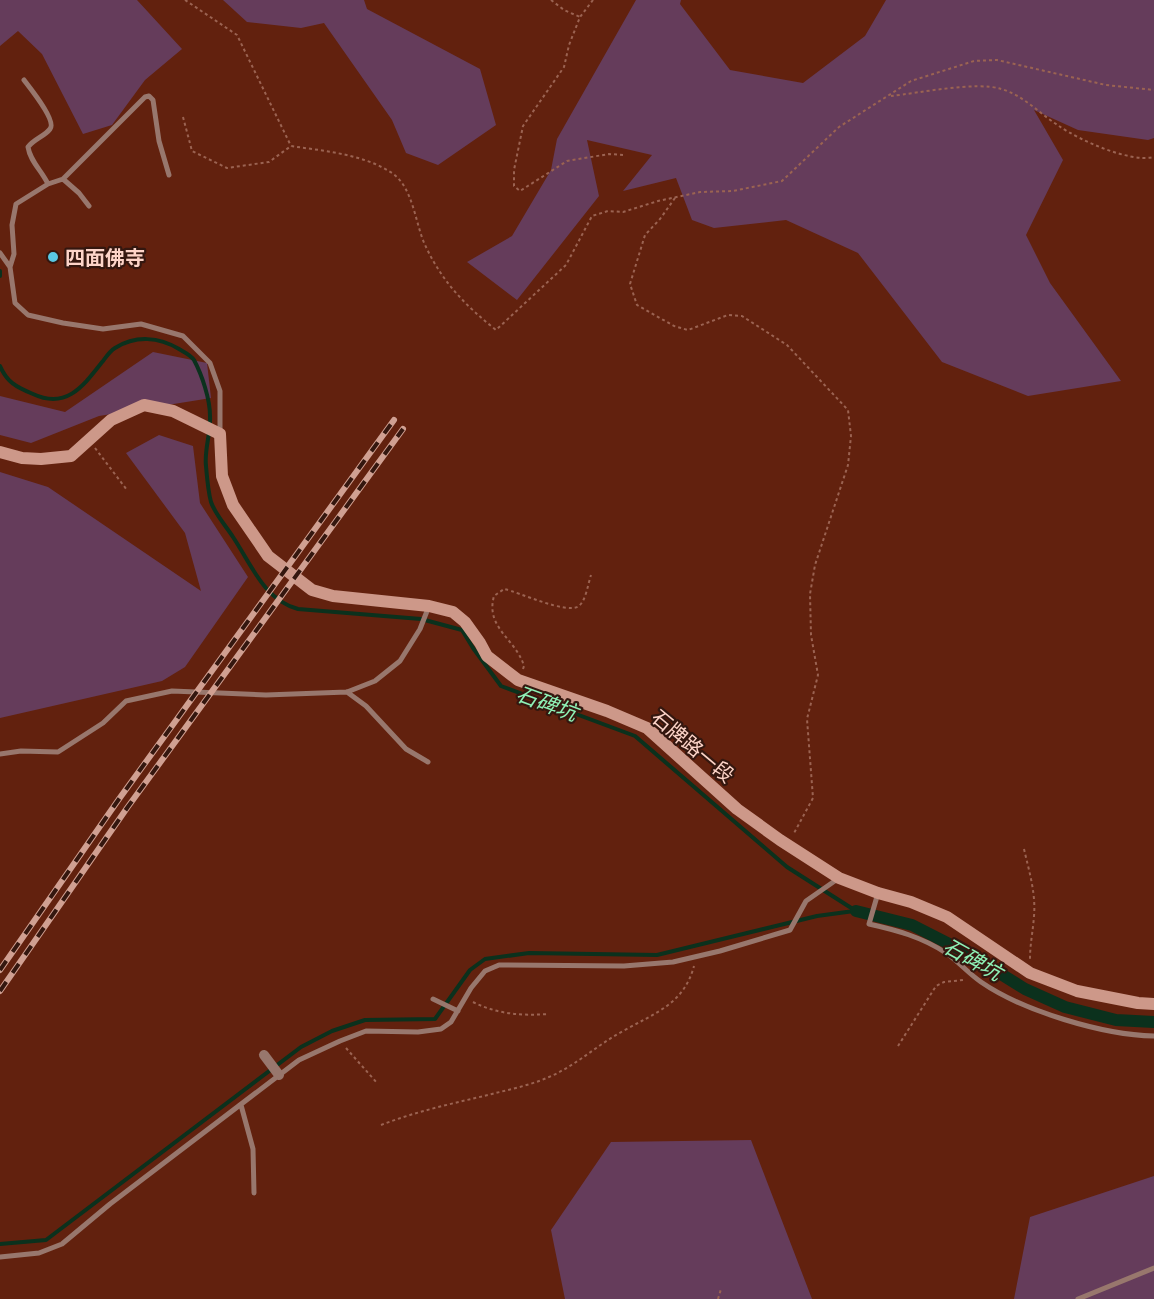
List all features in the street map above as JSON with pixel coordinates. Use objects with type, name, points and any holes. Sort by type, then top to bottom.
[{"type":"street","points":[[0,452],[32,459],[71,456],[111,420],[144,405],[173,411],[220,434]]},
{"type":"street","name":"石牌路一段","points":[[220,434],[222,476],[233,505],[268,556],[312,590],[333,596],[429,606],[453,612],[465,622],[487,656],[518,680],[607,711],[647,728],[737,809],[787,845],[839,878],[878,893],[911,902],[947,917],[1030,973],[1077,991],[1154,1004]]},
{"type":"street","points":[[264,1055],[279,1075]]},
{"type":"lane","points":[[24,80],[49,114],[52,123],[51,128],[28,147],[30,157],[40,168],[48,184]]},
{"type":"lane","points":[[169,175],[159,141],[153,100],[149,96],[141,99],[63,179],[48,184],[16,204],[12,225],[14,254],[10,267],[15,303],[28,315],[63,323],[103,329],[141,324],[183,336],[210,363],[220,392],[220,434]]},
{"type":"lane","points":[[63,179],[79,193],[89,206]]},
{"type":"lane","points":[[0,253],[10,267]]},
{"type":"lane","points":[[0,754],[21,751],[58,752],[103,723],[126,701],[172,691],[266,695],[347,692],[375,681],[400,660],[420,629],[429,606]]},
{"type":"lane","points":[[347,692],[366,706],[406,749],[428,762]]},
{"type":"lane","points":[[0,1257],[39,1253],[62,1244],[110,1204],[299,1060],[366,1031],[418,1032],[441,1029],[451,1022],[485,971],[499,965],[624,966],[673,962],[720,951],[790,930],[806,900],[839,878]]},
{"type":"lane","points":[[878,893],[869,924],[921,938],[947,954],[976,978],[1019,1004],[1058,1017],[1134,1035],[1154,1036]]},
{"type":"lane","points":[[433,999],[458,1011]]},
{"type":"lane","points":[[241,1105],[252,1149],[254,1193]]},
{"type":"lane","points":[[1078,1299],[1154,1268]]},
{"type":"path","points":[[185,0],[237,35],[291,146]]},
{"type":"path","points":[[551,0],[564,10],[580,17]]},
{"type":"path","points":[[593,0],[580,17],[568,45],[564,67],[523,126],[514,170],[514,186],[520,191],[567,161],[609,154],[623,155]]},
{"type":"path","points":[[183,117],[192,151],[227,168],[269,162],[291,146],[360,158],[393,174],[406,189],[426,247],[444,279],[465,305],[496,330],[566,266],[592,216],[608,211],[623,212],[700,192],[733,191],[782,181],[839,127],[911,81],[974,60],[997,60],[1106,86],[1154,90]]},
{"type":"path","points":[[889,96],[984,85],[1000,88],[1024,101],[1060,128],[1117,154],[1148,159],[1154,157]]},
{"type":"path","points":[[675,198],[645,236],[640,248],[630,284],[637,305],[674,326],[688,330],[728,315],[742,316],[788,345],[848,410],[851,436],[848,465],[815,565],[810,594],[811,635],[818,675],[807,719],[813,798],[787,845]]},
{"type":"path","points":[[90,441],[127,490]]},
{"type":"path","points":[[518,680],[524,666],[520,653],[503,636],[494,619],[490,608],[494,596],[504,589],[521,592],[549,605],[573,608],[580,606],[591,574]]},
{"type":"path","points":[[1024,849],[1034,895],[1030,973]]},
{"type":"path","points":[[381,1125],[426,1109],[530,1084],[548,1078],[579,1062],[619,1033],[676,1000],[691,980],[697,956]]},
{"type":"path","points":[[898,1046],[936,986],[944,982],[976,978]]},
{"type":"path","points":[[465,998],[490,1010],[533,1015],[548,1014]]},
{"type":"path","points":[[340,1041],[377,1083]]},
{"type":"path","points":[[718,1299],[722,1289]]},
{"type":"shaded area","points":[[0,0],[137,0],[182,49],[145,80],[112,125],[83,134],[42,54],[18,31],[0,46]]},
{"type":"shaded area","points":[[223,0],[364,0],[367,9],[480,69],[496,125],[438,165],[406,153],[392,120],[324,23],[301,28],[247,22]]},
{"type":"shaded area","points":[[636,0],[681,0],[680,4],[730,70],[803,83],[865,36],[886,0],[1154,0],[1154,138],[1148,140],[1078,130],[1034,110],[1063,160],[1026,235],[1050,283],[1121,381],[1028,396],[942,362],[858,253],[786,220],[714,228],[692,220],[676,178],[623,191],[652,155],[587,140],[599,196],[517,300],[467,262],[512,236],[551,170],[557,139]]},
{"type":"shaded area","points":[[153,352],[207,363],[211,398],[99,416],[31,443],[0,435],[0,396],[65,412]]},
{"type":"shaded area","points":[[159,435],[193,446],[200,503],[248,577],[185,667],[162,681],[0,718],[0,472],[48,487],[201,591],[185,533],[126,453]]},
{"type":"shaded area","points":[[751,1140],[812,1299],[565,1299],[551,1230],[611,1142]]},
{"type":"shaded area","points":[[1154,1176],[1154,1299],[1014,1299],[1030,1217]]},
{"type":"waterway","name":"石碑坑","points":[[0,271],[0,276]]},
{"type":"waterway","name":"石碑坑","points":[[0,366],[9,380],[17,386],[33,394],[56,399],[74,392],[89,379],[111,351],[131,341],[147,339],[164,342],[187,354],[193,358],[197,366],[209,402],[210,422],[206,460],[211,502],[260,580],[276,598],[298,609],[421,619],[462,630],[501,686],[635,736],[787,867],[856,911]]},
{"type":"waterway","points":[[0,1244],[46,1240],[301,1047],[332,1031],[365,1020],[435,1019],[470,970],[485,959],[529,953],[657,955],[817,916],[854,911]]},
{"type":"waterway","name":"石碑坑","points":[[856,911],[912,925],[967,953],[1025,989],[1065,1007],[1116,1020],[1154,1022]]},
{"type":"railway","points":[[0,970],[119,799],[394,420]]},
{"type":"railway","points":[[0,991],[127,808],[403,429]]},
{"type":"place","name":"四面佛寺","points":[[53,257]]}]
